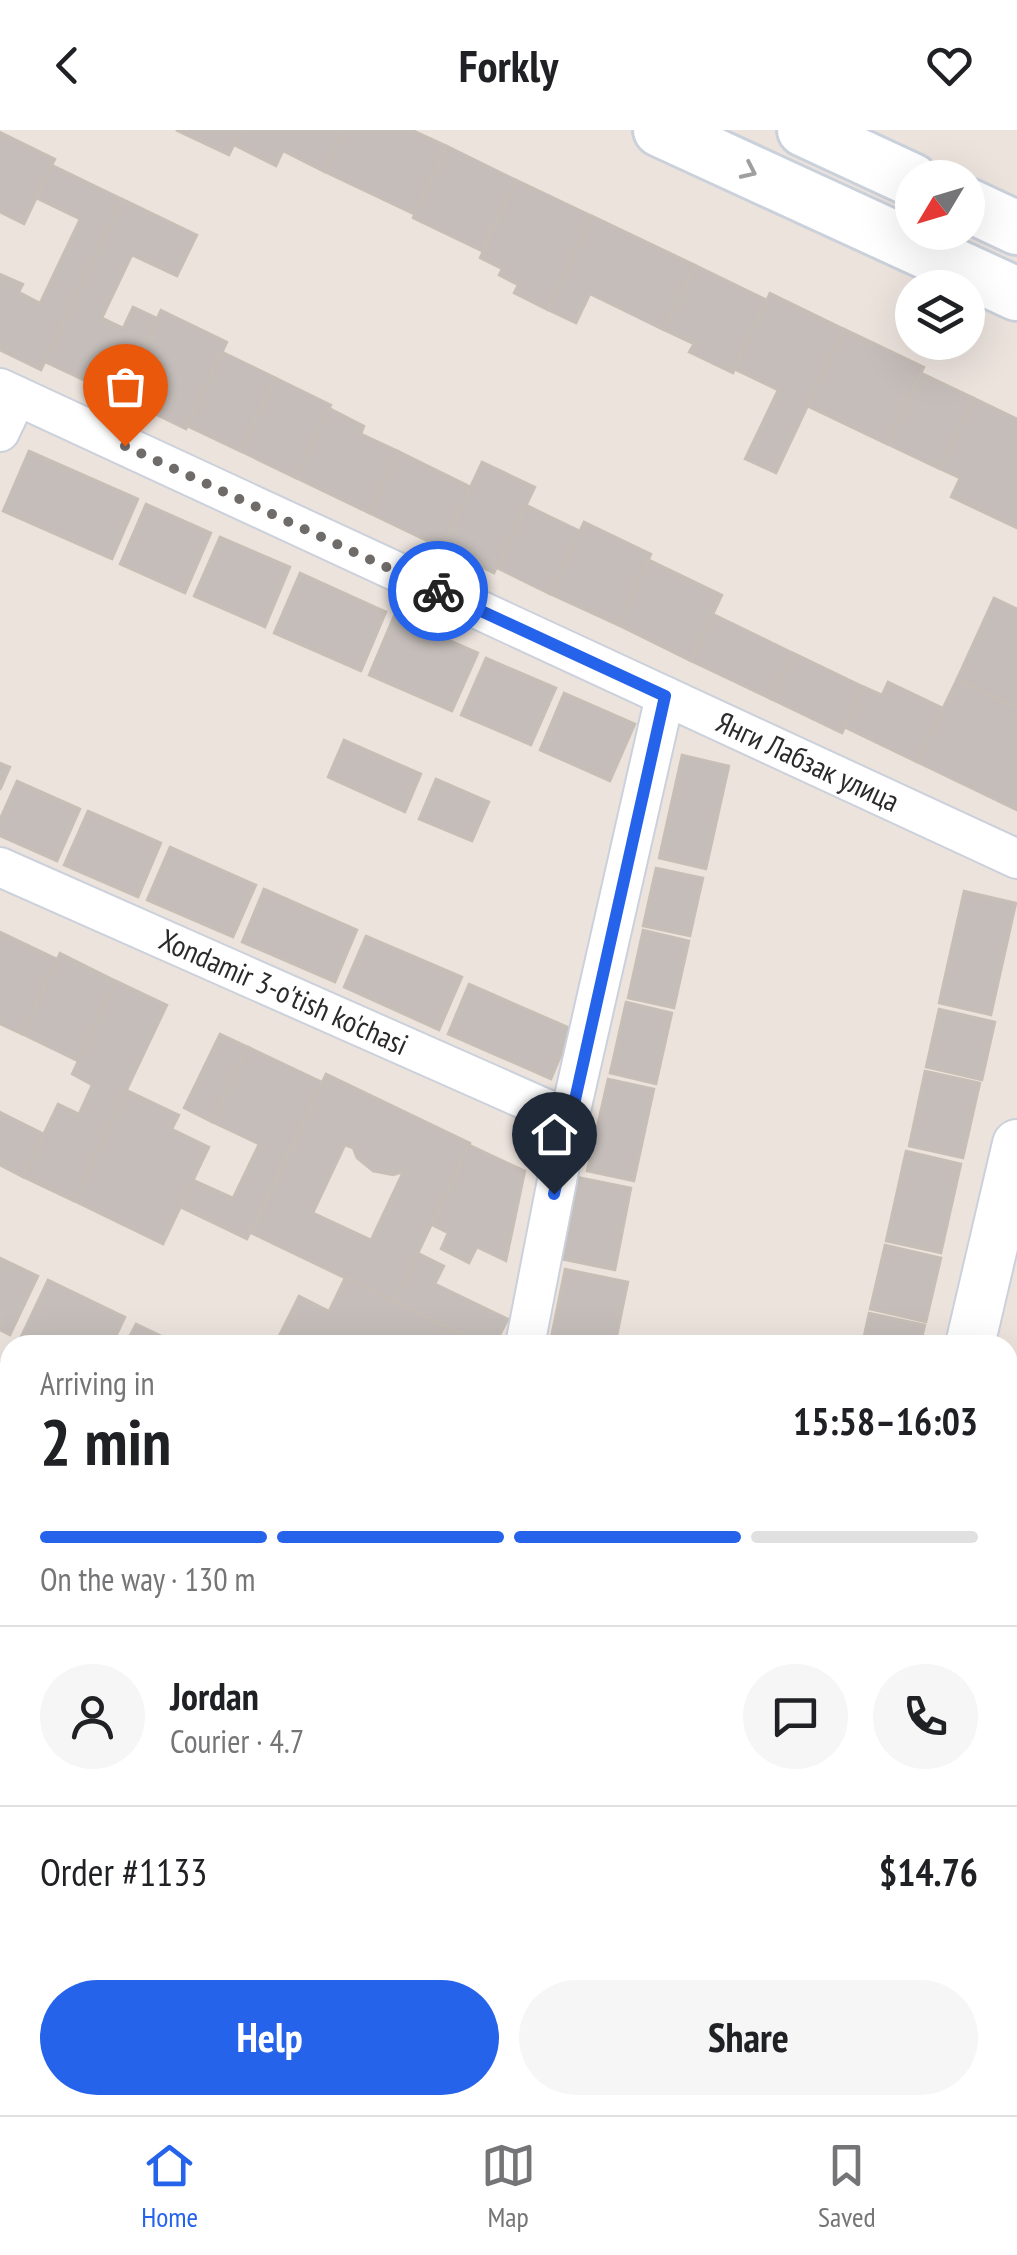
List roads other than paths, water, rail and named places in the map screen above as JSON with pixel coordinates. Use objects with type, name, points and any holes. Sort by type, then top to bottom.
[{"type":"main road","points":[[660,130],[1017,294]]},
{"type":"main road","points":[[804,130],[895,172]]},
{"type":"main road","points":[[985,214],[1017,228]]},
{"type":"street","points":[[0,432],[8,392]]},
{"type":"street","name":"Янги Лабзак улица","points":[[8,392],[1017,859]]},
{"type":"street","points":[[528,1335],[569,1118],[665,696]]},
{"type":"street","name":"Xondamir 3-o'tish ko'chasi","points":[[0,867],[569,1118]]},
{"type":"street","points":[[972,1335],[1017,1144]]}]
